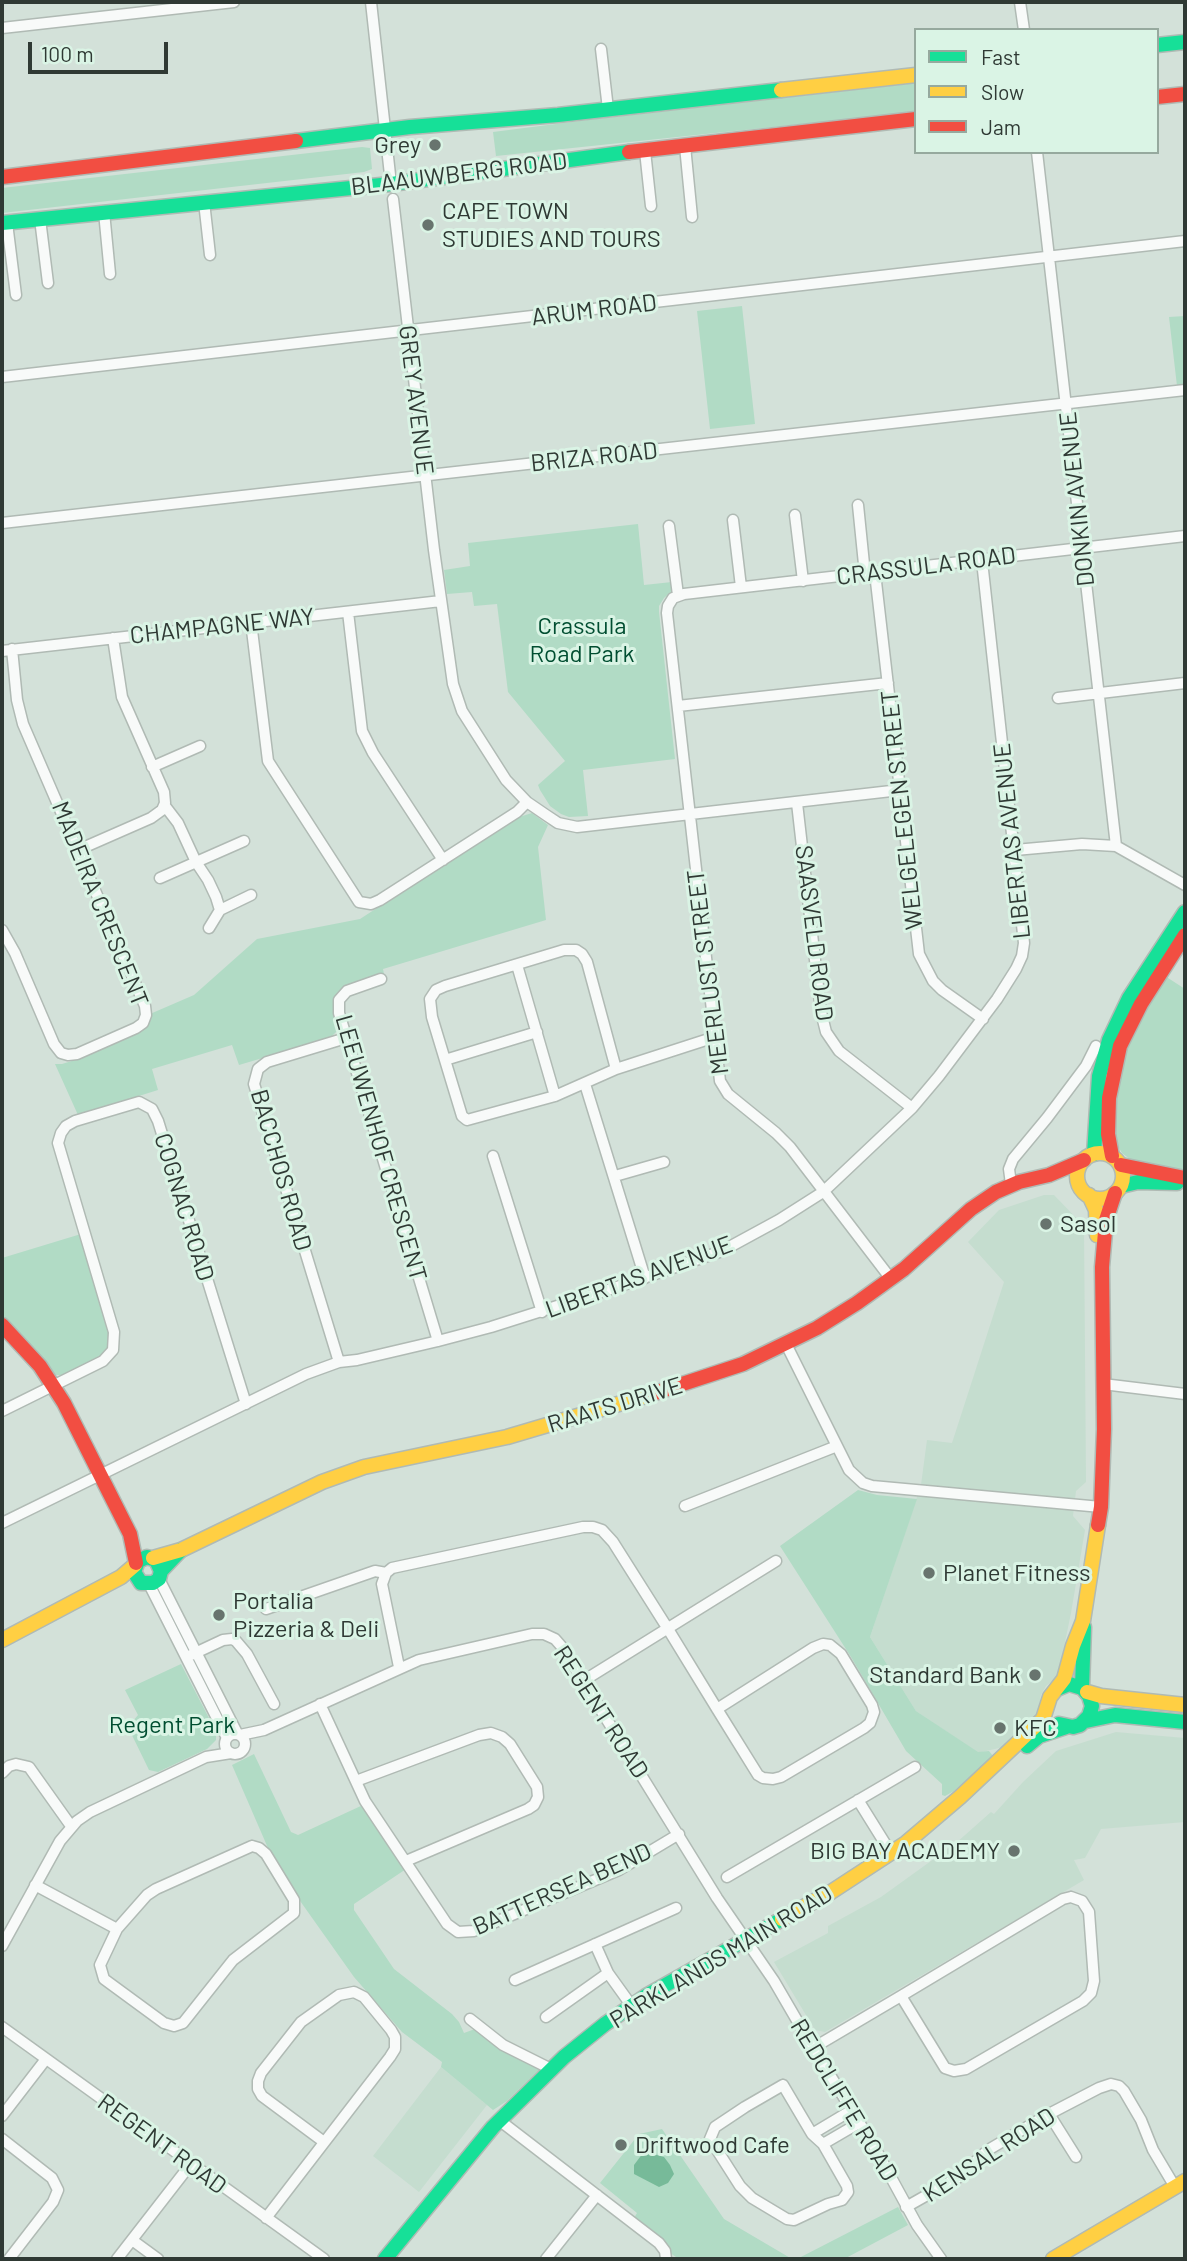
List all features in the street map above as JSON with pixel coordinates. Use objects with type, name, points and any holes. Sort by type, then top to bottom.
[{"type":"street","points":[[2,28],[154,6],[234,2]]},
{"type":"street","name":"GREY AVENUE","points":[[371,2],[407,332],[453,684],[457,701],[506,780],[527,802],[558,823],[577,827],[900,790]]},
{"type":"street","points":[[1020,2],[1024,28]]},
{"type":"street","points":[[1159,45],[1185,42]]},
{"type":"street","points":[[601,49],[608,109]]},
{"type":"street","name":"BLAAUWBERG ROAD","points":[[2,177],[385,130],[914,75]]},
{"type":"street","points":[[1159,97],[1185,94]]},
{"type":"street","name":"BLAAUWBERG ROAD","points":[[4,223],[204,202],[392,192],[645,151],[914,119]]},
{"type":"street","points":[[685,146],[692,217]]},
{"type":"street","points":[[645,151],[651,206]]},
{"type":"street","name":"DONKIN AVENUE","points":[[1037,154],[1115,846]]},
{"type":"street","points":[[204,202],[210,255]]},
{"type":"street","points":[[104,212],[110,274]]},
{"type":"street","points":[[40,219],[48,283]]},
{"type":"street","points":[[4,223],[16,295]]},
{"type":"street","name":"ARUM ROAD","points":[[2,377],[1185,241]]},
{"type":"street","name":"BRIZA ROAD","points":[[2,523],[1185,390]]},
{"type":"street","name":"WELGELEGEN STREET","points":[[858,505],[888,683],[917,942],[922,961],[933,981],[983,1019]]},
{"type":"street","points":[[795,514],[803,581]]},
{"type":"street","points":[[733,520],[741,587]]},
{"type":"street","name":"MEERLUST STREET","points":[[669,526],[674,598],[667,613],[718,1073],[728,1094],[790,1147],[891,1279]]},
{"type":"street","name":"CRASSULA ROAD","points":[[674,598],[741,587],[1185,536]]},
{"type":"street","name":"LIBERTAS AVENUE","points":[[2,1523],[306,1374],[338,1362],[438,1341],[542,1312],[722,1251],[823,1192],[912,1108],[983,1019],[1022,956],[1024,932],[982,561]]},
{"type":"street","name":"CHAMPAGNE WAY","points":[[7,650],[441,601]]},
{"type":"street","points":[[348,612],[362,731],[373,753],[443,859]]},
{"type":"street","points":[[251,622],[268,761],[354,897],[365,904],[371,904],[517,812],[527,802]]},
{"type":"street","points":[[113,638],[120,689],[164,792],[167,808],[178,823],[195,862],[208,880],[220,911]]},
{"type":"street","name":"MADEIRA CRESCENT","points":[[3,937],[15,953],[56,1048],[63,1054],[78,1054],[143,1023],[145,1006],[20,713],[7,650]]},
{"type":"street","points":[[677,706],[888,683]]},
{"type":"street","points":[[1058,698],[1185,683]]},
{"type":"street","points":[[152,767],[200,746]]},
{"type":"street","name":"SAASVELD ROAD","points":[[797,803],[821,1012],[826,1032],[839,1051],[912,1108]]},
{"type":"street","points":[[78,850],[167,808]]},
{"type":"street","points":[[160,878],[244,841]]},
{"type":"street","points":[[1015,850],[1082,844],[1115,846],[1185,885]]},
{"type":"street","points":[[209,928],[220,911],[251,895]]},
{"type":"street","points":[[1102,1267],[1096,1210],[1078,1174],[1089,1157],[1099,1076],[1109,1040],[1129,998],[1185,912]]},
{"type":"street","points":[[1185,935],[1141,1004],[1121,1046],[1109,1098],[1108,1134],[1116,1161],[1123,1173],[1106,1220],[1102,1267],[1104,1457],[1101,1507],[1083,1623],[1065,1675],[1051,1697],[1048,1709],[1054,1720],[1066,1727],[1115,1715],[1185,1722]]},
{"type":"street","points":[[616,1069],[587,962],[576,950],[569,949],[445,986],[432,995],[430,1009],[462,1116],[467,1120],[555,1096],[585,1084],[600,1074],[616,1069],[715,1037]]},
{"type":"street","points":[[517,965],[555,1096]]},
{"type":"street","name":"LEEUWENHOF CRESCENT","points":[[381,979],[347,991],[340,1000],[339,1013],[438,1341]]},
{"type":"street","points":[[445,1060],[537,1032]]},
{"type":"street","name":"BACCHOS ROAD","points":[[338,1362],[254,1084],[258,1069],[267,1062],[346,1038]]},
{"type":"street","points":[[1012,1184],[1009,1169],[1013,1159],[1086,1066],[1096,1046]]},
{"type":"street","points":[[585,1084],[645,1278]]},
{"type":"street","name":"COGNAC ROAD","points":[[54,1386],[103,1361],[113,1350],[115,1342],[58,1148],[58,1137],[66,1126],[75,1121],[139,1102],[152,1109],[158,1121],[246,1404]]},
{"type":"street","points":[[1089,1157],[1102,1153],[1116,1161],[1185,1180]]},
{"type":"street","points":[[494,1156],[542,1312]]},
{"type":"street","name":"RAATS DRIVE","points":[[2,1640],[121,1577],[144,1561],[181,1550],[349,1472],[528,1431],[722,1372],[786,1344],[834,1318],[891,1279],[976,1205],[1012,1184],[1049,1175],[1089,1157]]},
{"type":"street","points":[[615,1176],[664,1162]]},
{"type":"street","points":[[1049,1175],[1065,1178],[1085,1192],[1100,1198],[1138,1182],[1185,1180]]},
{"type":"street","points":[[2,1325],[54,1386],[144,1561]]},
{"type":"street","points":[[786,1344],[851,1474],[859,1481],[872,1486],[1101,1507]]},
{"type":"street","points":[[1103,1384],[1185,1394]]},
{"type":"street","points":[[2,1411],[54,1386]]},
{"type":"street","points":[[685,1506],[837,1446]]},
{"type":"street","points":[[399,1667],[382,1584],[386,1573],[395,1566],[593,1527],[602,1530],[613,1542],[758,1775],[766,1780],[781,1777],[864,1728],[870,1723],[874,1712],[841,1654],[830,1644],[813,1648],[717,1709]]},
{"type":"street","name":"RAATS DRIVE","points":[[63,1609],[125,1583],[153,1579],[181,1550]]},
{"type":"street","points":[[144,1561],[159,1563],[153,1579],[232,1737]]},
{"type":"street","points":[[144,1561],[135,1575],[153,1579]]},
{"type":"street","points":[[583,1681],[776,1562]]},
{"type":"street","points":[[266,1609],[375,1571],[386,1573]]},
{"type":"street","points":[[1083,1623],[1085,1640],[1081,1671],[1084,1690],[1092,1706],[1086,1721]]},
{"type":"street","name":"REGENT ROAD","points":[[4,1938],[60,1841],[71,1826],[90,1812],[206,1757],[232,1737],[264,1730],[399,1667],[434,1655],[538,1634],[550,1636],[559,1643],[717,1898],[746,1940]]},
{"type":"street","points":[[191,1655],[227,1639],[236,1641],[247,1654],[274,1704]]},
{"type":"street","points":[[1057,1689],[1069,1684],[1101,1696],[1185,1705]]},
{"type":"street","name":"BATTERSEA BEND","points":[[320,1704],[365,1801],[447,1924],[458,1932],[470,1933],[627,1866],[679,1834]]},
{"type":"street","name":"PARKLANDS MAIN ROAD","points":[[385,2259],[499,2120],[585,2040],[631,2005],[841,1886],[891,1853],[960,1797],[1038,1725],[1048,1709]]},
{"type":"street","name":"PARKLANDS MAIN ROAD","points":[[960,1797],[981,1784],[1040,1736],[1066,1727]]},
{"type":"street","name":"REGENT ROAD","points":[[245,1747],[264,1730]]},
{"type":"street","points":[[356,1781],[479,1735],[491,1733],[510,1744],[537,1787],[537,1801],[528,1809],[406,1861]]},
{"type":"street","points":[[232,1737],[245,1740],[245,1747],[238,1754],[231,1753],[226,1748],[232,1737]]},
{"type":"street","name":"REGENT ROAD","points":[[206,1757],[231,1753]]},
{"type":"street","points":[[2,1773],[16,1763],[29,1768],[71,1826]]},
{"type":"street","points":[[727,1877],[915,1767]]},
{"type":"street","points":[[859,1800],[891,1853]]},
{"type":"street","points":[[252,1846],[264,1852],[295,1905],[292,1916],[243,1951],[187,2020],[174,2026],[164,2023],[102,1975],[101,1961],[117,1929],[152,1892],[252,1846]]},
{"type":"street","points":[[35,1885],[117,1929]]},
{"type":"street","points":[[813,2048],[1063,1899],[1078,1899],[1088,1908],[1094,1981],[1088,1997],[967,2069],[954,2071],[945,2068],[901,1996]]},
{"type":"street","points":[[515,1980],[676,1908]]},
{"type":"street","name":"REDCLIFFE ROAD","points":[[746,1940],[852,2110],[924,2237],[941,2259]]},
{"type":"street","points":[[595,1944],[608,1973],[631,2005]]},
{"type":"street","points":[[546,2017],[608,1973]]},
{"type":"street","points":[[265,2218],[324,2142],[395,2049],[395,2037],[391,2030],[364,1997],[354,1992],[339,1995],[301,2022],[261,2073],[258,2081],[262,2096],[324,2142]]},
{"type":"street","points":[[470,2019],[503,2045],[551,2069]]},
{"type":"street","name":"REGENT ROAD","points":[[2,2027],[324,2259]]},
{"type":"street","points":[[2,2116],[46,2059]]},
{"type":"street","name":"KENSAL ROAD","points":[[906,2207],[947,2186],[988,2150],[1049,2114],[1111,2084],[1119,2086],[1141,2120],[1151,2146],[1180,2184]]},
{"type":"street","points":[[783,2085],[812,2134],[822,2144],[847,2186],[847,2194],[842,2200],[793,2220],[752,2198],[740,2186],[710,2138],[715,2127],[783,2085]]},
{"type":"street","points":[[812,2134],[852,2110]]},
{"type":"street","points":[[1049,2114],[1076,2157]]},
{"type":"street","points":[[499,2120],[662,2245],[666,2259]]},
{"type":"street","points":[[822,2144],[859,2123]]},
{"type":"street","points":[[2,2139],[52,2178],[58,2190],[53,2202],[9,2259]]},
{"type":"street","points":[[117,2259],[190,2165]]},
{"type":"street","points":[[1053,2259],[1180,2184]]},
{"type":"street","points":[[546,2259],[597,2195]]},
{"type":"street","points":[[132,2240],[159,2259]]},
{"type":"shaded area","points":[[1044,1195],[1054,1195],[1084,1226],[1086,1482],[1076,1491],[1073,1516],[1085,1530],[1058,1676],[1046,1686],[1041,1695],[1038,1714],[1003,1747],[978,1753],[916,1711],[870,1637],[921,1485],[927,1440],[952,1443],[1004,1282],[968,1242],[999,1210]]},
{"type":"shaded area","points":[[1116,1732],[1185,1738],[1185,1822],[1101,1829],[1085,1858],[1074,1860],[1084,1880],[825,2032],[815,2030],[774,1962],[828,1933],[828,1926],[881,1897],[956,1843],[991,1812],[994,1814],[1056,1751]]},
{"type":"shaded area","points":[[441,2067],[487,2105],[419,2192],[373,2156]]},
{"type":"shaded area","points":[[646,2152],[664,2157],[670,2165],[674,2174],[668,2183],[659,2187],[634,2174],[634,2165]]},
{"type":"green space","points":[[914,83],[914,112],[496,156],[493,132]]},
{"type":"green space","points":[[370,148],[372,169],[364,172],[2,213],[2,188]]},
{"type":"green space","points":[[742,306],[755,424],[710,429],[697,311]]},
{"type":"green space","points":[[1185,316],[1185,385],[1177,386],[1169,317]]},
{"type":"green space","name":"Crassula Road Park","points":[[638,524],[644,585],[672,582],[672,591],[659,606],[659,612],[675,759],[583,770],[588,816],[569,817],[550,806],[538,785],[565,761],[508,692],[497,604],[474,606],[472,592],[447,594],[444,570],[470,566],[468,543]]},
{"type":"green space","points":[[532,813],[548,825],[538,847],[546,920],[383,969],[384,974],[348,985],[344,988],[337,1031],[330,1038],[239,1065],[232,1045],[152,1069],[158,1090],[78,1115],[55,1064],[75,1060],[139,1032],[150,1014],[194,995],[257,939],[360,919],[516,818]]},
{"type":"green space","points":[[1165,976],[1185,989],[1185,1173],[1136,1164],[1122,1153],[1117,1145],[1114,1128],[1114,1105],[1125,1051]]},
{"type":"green space","points":[[81,1234],[111,1336],[107,1350],[100,1357],[62,1375],[56,1375],[2,1317],[2,1258]]},
{"type":"green space","points":[[858,1490],[917,1499],[870,1637],[916,1711],[978,1752],[989,1751],[993,1756],[945,1796],[942,1795],[942,1784],[906,1751],[851,1657],[780,1546]]},
{"type":"green space","name":"Regent Park","points":[[181,1664],[211,1722],[216,1740],[207,1749],[158,1772],[149,1770],[128,1727],[138,1715],[125,1690]]},
{"type":"green space","points":[[254,1754],[291,1832],[298,1835],[363,1805],[406,1869],[354,1904],[354,1910],[394,1969],[452,2014],[464,2033],[475,2029],[542,2067],[507,2101],[493,2110],[441,2067],[442,2062],[402,2032],[354,1977],[271,1855],[232,1765]]},
{"type":"green space","points":[[662,2129],[724,2219],[792,2259],[679,2259],[670,2253],[666,2243],[634,2218],[637,2213],[600,2183],[639,2134]]},
{"type":"green space","points":[[898,2207],[908,2225],[844,2259],[797,2259]]},
{"type":"traffic: fast","points":[[1159,45],[1185,42]]},
{"type":"traffic: fast","points":[[296,141],[781,90]]},
{"type":"traffic: fast","points":[[2,223],[391,184],[629,152]]},
{"type":"traffic: fast","points":[[1094,1154],[1099,1076],[1109,1040],[1129,998],[1185,912]]},
{"type":"traffic: fast","points":[[1121,1186],[1138,1182],[1177,1183]]},
{"type":"traffic: fast","points":[[161,1571],[156,1560],[147,1557],[138,1561],[134,1572],[141,1583],[153,1583],[181,1550]]},
{"type":"traffic: fast","points":[[1082,1688],[1084,1627]]},
{"type":"traffic: fast","points":[[1057,1689],[1069,1684],[1082,1688],[1089,1696],[1092,1706],[1089,1716],[1080,1725],[1073,1727],[1059,1724]]},
{"type":"traffic: fast","points":[[1086,1721],[1115,1715],[1185,1722]]},
{"type":"traffic: fast","points":[[1027,1746],[1039,1736],[1066,1727]]},
{"type":"traffic: fast","points":[[385,2259],[493,2127],[564,2057],[646,1996],[782,1919]]},
{"type":"traffic: slow","points":[[781,90],[914,75]]},
{"type":"traffic: slow","points":[[1100,1153],[1116,1160],[1123,1176],[1116,1192],[1100,1199],[1084,1192],[1077,1176],[1084,1160],[1100,1153]]},
{"type":"traffic: slow","points":[[1089,1195],[1096,1210],[1097,1235]]},
{"type":"traffic: slow","points":[[153,1558],[181,1550],[322,1482],[364,1467],[507,1437],[652,1394]]},
{"type":"traffic: slow","points":[[782,1919],[831,1892],[906,1843],[960,1797],[1043,1719],[1050,1697],[1064,1679],[1083,1621],[1098,1525]]},
{"type":"traffic: slow","points":[[2,1640],[121,1577],[135,1565]]},
{"type":"traffic: slow","points":[[1087,1692],[1101,1696],[1185,1705]]},
{"type":"traffic: slow","points":[[1053,2259],[1185,2181]]},
{"type":"traffic: jam","points":[[1159,97],[1185,94]]},
{"type":"traffic: jam","points":[[629,152],[914,119]]},
{"type":"traffic: jam","points":[[2,177],[296,141]]},
{"type":"traffic: jam","points":[[1112,1156],[1108,1134],[1109,1098],[1120,1046],[1141,1004],[1185,935]]},
{"type":"traffic: jam","points":[[652,1394],[743,1364],[817,1328],[904,1269],[971,1209],[996,1192],[1019,1182],[1049,1175],[1084,1160]]},
{"type":"traffic: jam","points":[[1121,1165],[1185,1178]]},
{"type":"traffic: jam","points":[[1098,1525],[1104,1429],[1102,1267],[1106,1220],[1115,1193]]},
{"type":"traffic: jam","points":[[2,1325],[40,1366],[64,1403],[130,1534],[136,1563]]},
{"type":"place","name":"Grey","points":[[435,145]]},
{"type":"place","name":"CAPE TOWN STUDIES AND TOURS","points":[[428,225]]},
{"type":"place","name":"Sasol","points":[[1046,1224]]},
{"type":"place","name":"Planet Fitness","points":[[929,1573]]},
{"type":"place","name":"Portalia Pizzeria & Deli","points":[[219,1615]]},
{"type":"place","name":"Standard Bank","points":[[1035,1675]]},
{"type":"place","name":"KFC","points":[[1000,1728]]},
{"type":"place","name":"BIG BAY ACADEMY","points":[[1014,1851]]},
{"type":"place","name":"Driftwood Cafe","points":[[621,2145]]}]
